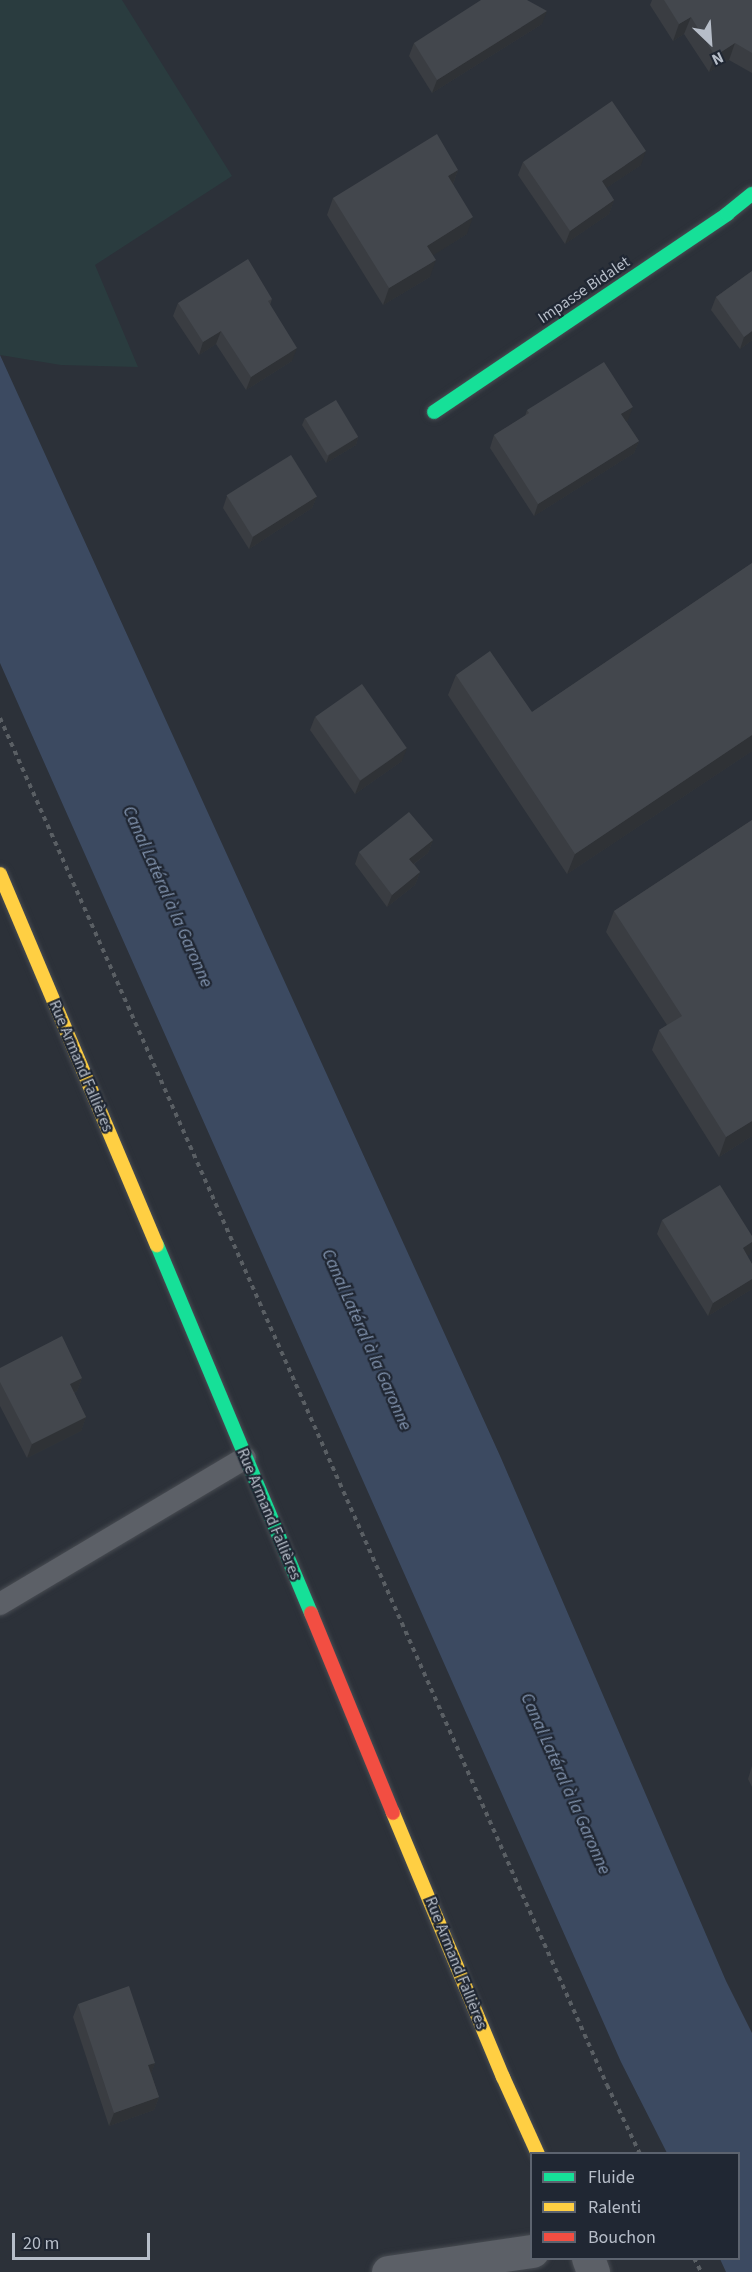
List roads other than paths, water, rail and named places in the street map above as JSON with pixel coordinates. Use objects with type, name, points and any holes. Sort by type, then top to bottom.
[{"type":"street","name":"Impasse Bidalet","points":[[434,412],[727,214],[752,194]]},
{"type":"street","name":"Rue Armand Fallières","points":[[0,874],[503,2077],[537,2152]]},
{"type":"street","points":[[388,2272],[530,2251]]},
{"type":"lane","points":[[0,1604],[245,1458]]},
{"type":"water","name":"Canal Latéral à la Garonne","points":[[0,355],[501,1458],[726,1981],[752,2033],[752,2272],[726,2272],[720,2260],[740,2260],[740,2152],[666,2152],[621,2062],[0,663]]}]
